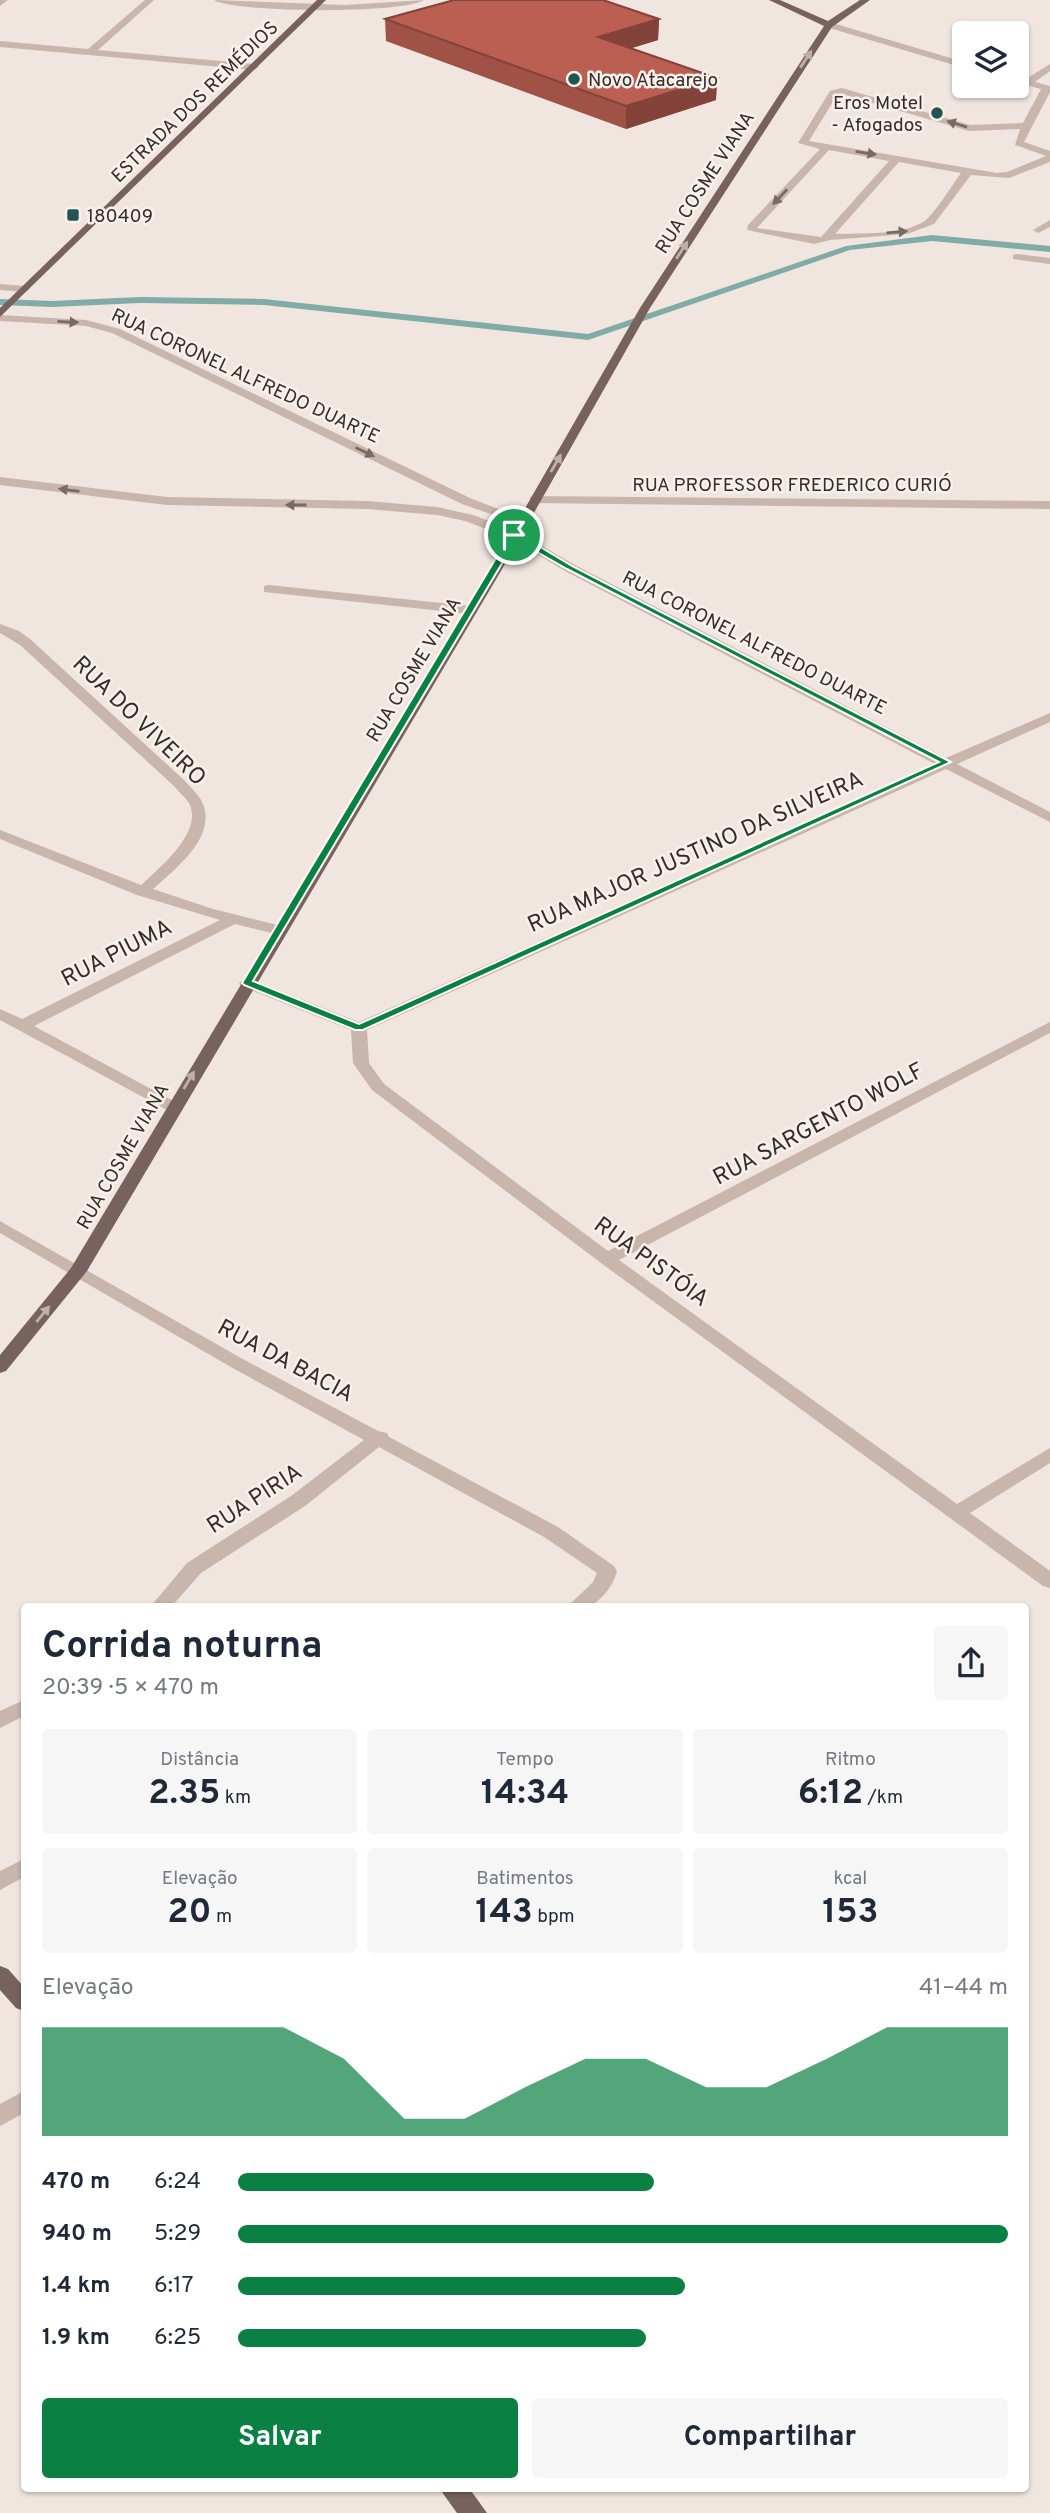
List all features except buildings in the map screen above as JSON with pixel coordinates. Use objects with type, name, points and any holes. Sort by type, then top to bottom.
[{"type":"main road","points":[[773,0],[829,24]]},
{"type":"main road","name":"RUA COSME VIANA","points":[[0,1367],[78,1271],[523,521],[645,307],[829,24],[866,0]]},
{"type":"main road","name":"ESTRADA DOS REMÉDIOS","points":[[1,314],[318,4]]},
{"type":"main road","points":[[0,1975],[21,1999]]},
{"type":"main road","points":[[456,2492],[474,2513]]},
{"type":"street","points":[[0,3],[4,0]]},
{"type":"street","points":[[91,51],[150,0]]},
{"type":"street","points":[[218,0],[377,7],[420,0]]},
{"type":"street","points":[[829,24],[952,61]]},
{"type":"street","points":[[0,44],[254,67]]},
{"type":"street","points":[[1029,78],[1050,67]]},
{"type":"street","points":[[1029,83],[1048,88],[1018,143],[1050,156]]},
{"type":"street","points":[[1025,126],[986,130],[969,128],[854,92],[836,91],[803,143],[1009,176],[1050,156]]},
{"type":"street","points":[[827,148],[752,227],[756,232],[820,241],[829,237],[907,231],[922,227],[930,222],[968,170]]},
{"type":"street","points":[[829,237],[897,158]]},
{"type":"street","points":[[1038,230],[1050,223]]},
{"type":"street","points":[[1017,257],[1050,261]]},
{"type":"street","points":[[0,287],[24,290]]},
{"type":"street","name":"RUA CORONEL ALFREDO DUARTE","points":[[1,314],[86,323],[116,331],[466,501],[523,521]]},
{"type":"street","name":"RUA CORONEL ALFREDO DUARTE","points":[[0,481],[167,501],[287,506],[367,505],[437,511],[470,518],[514,535],[569,568],[947,762],[1050,818]]},
{"type":"street","name":"RUA PROFESSOR FREDERICO CURIÓ","points":[[534,500],[1050,505]]},
{"type":"street","points":[[269,589],[470,610]]},
{"type":"street","name":"RUA DO VIVEIRO","points":[[0,628],[25,642],[179,783],[197,804],[198,822],[189,846],[142,892]]},
{"type":"street","name":"RUA MAJOR JUSTINO DA SILVEIRA","points":[[359,1028],[1050,717]]},
{"type":"street","points":[[0,834],[142,892],[231,920],[280,930]]},
{"type":"street","name":"RUA PIUMA","points":[[21,1026],[231,920]]},
{"type":"street","points":[[247,983],[359,1028]]},
{"type":"street","points":[[0,1014],[173,1107]]},
{"type":"street","name":"RUA SARGENTO WOLF","points":[[607,1259],[1050,1027]]},
{"type":"street","name":"RUA PISTÓIA","points":[[359,1028],[361,1063],[378,1087],[607,1259],[1050,1581]]},
{"type":"street","name":"RUA DA BACIA","points":[[0,1226],[235,1362],[380,1437],[551,1532],[607,1571],[600,1587],[581,1603]]},
{"type":"street","name":"RUA PIRIA","points":[[165,1603],[194,1568],[298,1501],[380,1437]]},
{"type":"street","points":[[957,1513],[1050,1454]]},
{"type":"street","points":[[0,1720],[21,1709]]},
{"type":"street","points":[[0,1882],[21,1869]]},
{"type":"street","points":[[0,2116],[21,2103]]},
{"type":"waterway","points":[[0,302],[264,302],[588,337],[849,248],[932,238],[1050,249]]},
{"type":"place","name":"Novo Atacarejo","points":[[574,79]]},
{"type":"place","name":"Eros Motel - Afogados","points":[[937,113]]},
{"type":"place","name":"180409","points":[[73,215]]},
{"type":"route","points":[[514,535],[569,568],[947,762],[359,1028],[247,983],[495,571],[514,535]]}]
